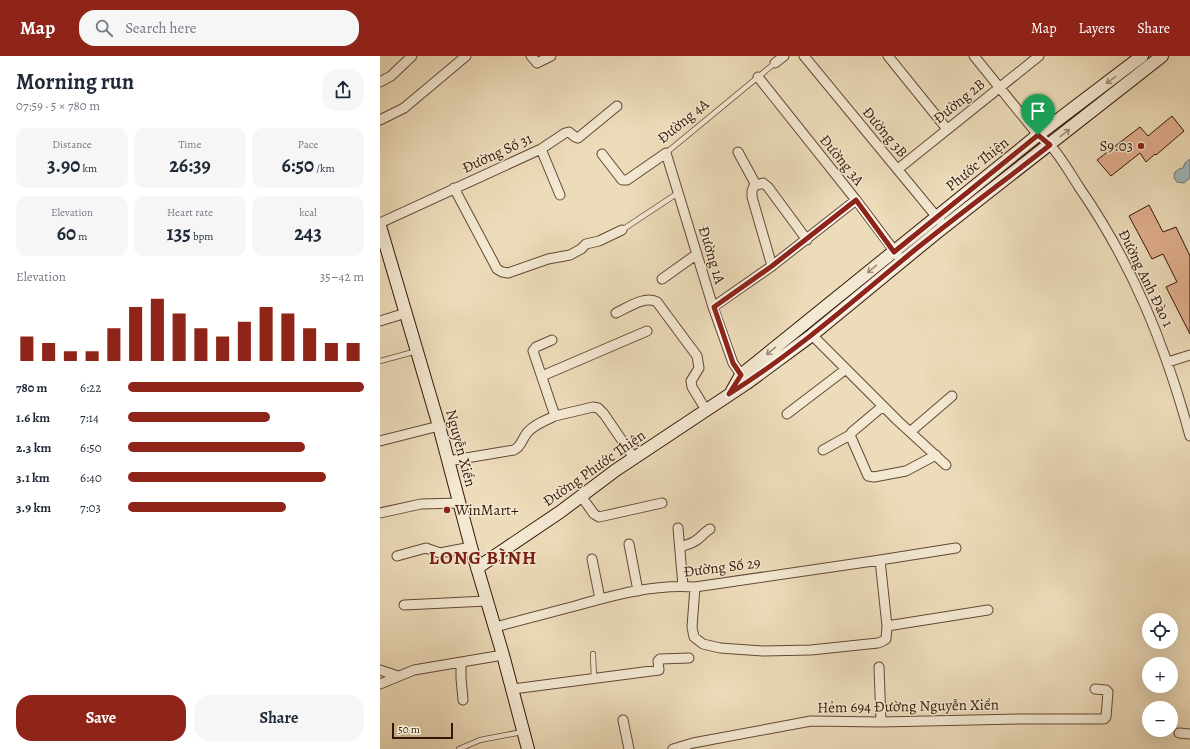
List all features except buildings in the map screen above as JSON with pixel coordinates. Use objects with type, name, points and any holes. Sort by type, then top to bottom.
[{"type":"street","points":[[380,82],[391,76],[412,56]]},
{"type":"street","points":[[380,120],[404,108],[466,56]]},
{"type":"street","points":[[531,56],[537,63],[551,56]]},
{"type":"street","name":"Đường 4A","points":[[775,63],[784,56]]},
{"type":"street","name":"Đường 3B","points":[[804,56],[945,227]]},
{"type":"street","points":[[888,56],[947,129]]},
{"type":"street","name":"Đường Anh Đào 1","points":[[974,56],[1038,135],[1050,145],[1096,211],[1113,239],[1147,308],[1168,362],[1188,423],[1190,436]]},
{"type":"street","name":"Đường 2B","points":[[898,169],[1039,56]]},
{"type":"street","name":"Phước Thiện","points":[[931,230],[937,217],[1038,135],[1142,56]]},
{"type":"street","name":"Phước Thiện","points":[[931,230],[945,227],[1162,56]]},
{"type":"street","name":"Đường 3A","points":[[758,78],[856,200],[903,253]]},
{"type":"street","name":"Đường Số 31","points":[[380,223],[541,149],[569,132],[578,138],[617,106]]},
{"type":"street","points":[[541,149],[560,195]]},
{"type":"street","points":[[738,152],[756,185]]},
{"type":"street","name":"Đường 4A","points":[[602,154],[622,180],[627,180],[666,153]]},
{"type":"street","name":"Đường 1A","points":[[666,153],[733,363],[744,379]]},
{"type":"street","points":[[772,266],[752,197],[754,186],[763,183],[768,187],[807,240]]},
{"type":"street","points":[[454,188],[496,269],[502,272],[508,273],[548,259],[570,255],[581,249],[586,244],[599,241],[622,230]]},
{"type":"street","points":[[714,307],[807,240],[856,200]]},
{"type":"street","name":"Nguyễn Xiển","points":[[380,226],[383,247],[406,313],[439,426],[471,547],[513,690],[528,749]]},
{"type":"street","name":"Đường Phước Thiện","points":[[477,568],[634,458],[729,394],[744,379],[931,230]]},
{"type":"street","name":"Đường Phước Thiện","points":[[744,379],[812,335],[903,253]]},
{"type":"street","points":[[662,278],[697,254]]},
{"type":"street","points":[[616,313],[645,300],[652,299],[657,302],[697,356],[699,368],[691,381],[692,387],[706,410]]},
{"type":"street","points":[[380,320],[406,313]]},
{"type":"street","points":[[542,376],[647,331]]},
{"type":"street","points":[[812,335],[946,466]]},
{"type":"street","points":[[552,340],[536,347],[534,351],[555,416]]},
{"type":"street","points":[[1168,362],[1190,355]]},
{"type":"street","points":[[787,414],[846,369]]},
{"type":"street","points":[[910,432],[952,396]]},
{"type":"street","points":[[823,450],[850,435],[883,406]]},
{"type":"street","points":[[448,461],[517,449],[522,443],[527,432],[555,416],[593,407],[598,408],[614,428],[634,458]]},
{"type":"street","points":[[380,441],[439,426]]},
{"type":"street","points":[[850,435],[867,474],[870,477],[906,471],[936,455]]},
{"type":"street","points":[[581,496],[594,514],[599,517],[662,503]]},
{"type":"street","points":[[380,513],[421,504],[460,503]]},
{"type":"street","points":[[678,528],[683,586]]},
{"type":"street","points":[[680,547],[693,543],[704,532],[710,529]]},
{"type":"street","points":[[629,544],[638,591]]},
{"type":"street","points":[[397,556],[426,548],[440,554],[471,547]]},
{"type":"street","name":"Đường Số 29","points":[[495,627],[600,599],[638,591],[683,586],[695,587],[956,548]]},
{"type":"street","points":[[592,559],[600,599]]},
{"type":"street","points":[[695,587],[692,627],[694,637],[703,644],[720,648],[763,651],[811,650],[878,643],[886,639],[887,626],[880,560]]},
{"type":"street","points":[[404,605],[487,601]]},
{"type":"street","points":[[887,626],[988,610]]},
{"type":"street","points":[[380,684],[414,670],[503,655]]},
{"type":"street","points":[[513,690],[659,670],[658,661],[660,659],[689,658]]},
{"type":"street","points":[[461,662],[463,700]]},
{"type":"street","points":[[879,667],[880,722]]},
{"type":"street","points":[[380,670],[398,676]]},
{"type":"street","name":"Hẻm 694 Đường Nguyễn Xiển","points":[[673,749],[693,743],[811,721],[880,722],[1104,719],[1106,717],[1108,693],[1106,690],[1095,689]]},
{"type":"street","points":[[623,720],[629,749]]},
{"type":"street","points":[[1179,733],[1190,734]]},
{"type":"lane","name":"Đường 4A","points":[[666,153],[775,63]]},
{"type":"lane","points":[[622,230],[678,193]]},
{"type":"lane","points":[[380,361],[417,351]]},
{"type":"lane","points":[[593,654],[594,679]]},
{"type":"lane","points":[[459,749],[480,740],[524,732]]},
{"type":"water","points":[[1190,159],[1190,178],[1184,183],[1177,182],[1174,178],[1175,172],[1183,168],[1185,163]]},
{"type":"place","name":"S9.03","points":[[1141,146]]},
{"type":"place","name":"WinMart+","points":[[447,510]]},
{"type":"district","name":"LONG BÌNH","points":[[483,558]]},
{"type":"route","points":[[1038,135],[1050,145],[935,234],[812,335],[747,383],[729,394],[741,375],[733,363],[714,307],[807,240],[856,200],[894,252],[1038,135]]}]
